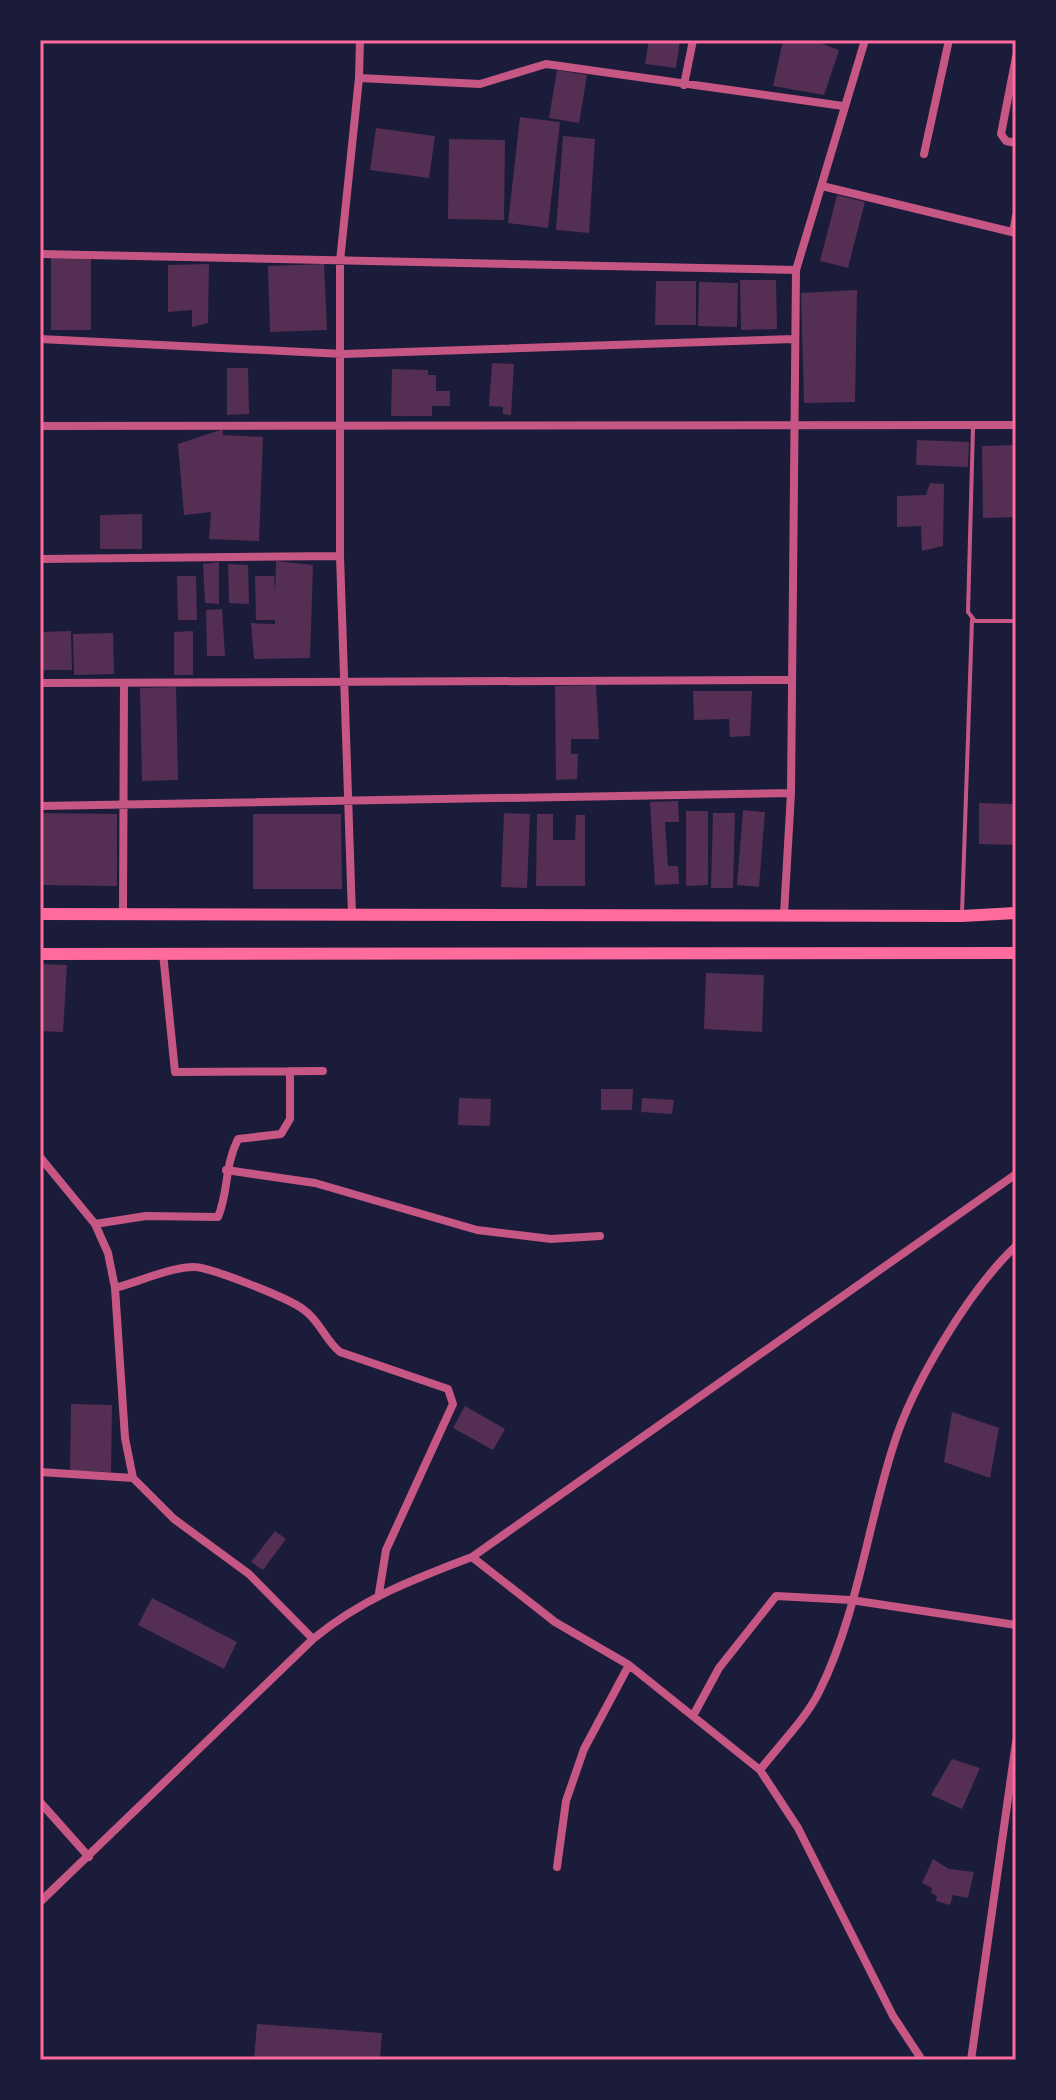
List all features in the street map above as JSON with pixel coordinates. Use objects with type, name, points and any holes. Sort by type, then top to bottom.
[{"type":"main road","points":[[40,914],[962,916],[1016,913]]},
{"type":"main road","points":[[40,954],[1016,953]]},
{"type":"street","points":[[352,915],[338,425],[343,354],[340,261],[359,78],[360,40]]},
{"type":"street","points":[[684,85],[693,40]]},
{"type":"street","points":[[784,914],[791,793],[792,425],[796,270],[865,40]]},
{"type":"street","points":[[924,154],[949,40]]},
{"type":"street","points":[[1016,57],[1001,134],[1006,141],[1016,143]]},
{"type":"street","points":[[359,78],[480,84],[546,64],[843,106]]},
{"type":"street","points":[[822,186],[1014,232],[1016,216]]},
{"type":"street","points":[[40,254],[796,270]]},
{"type":"street","points":[[40,339],[343,354],[794,339]]},
{"type":"street","points":[[40,426],[1016,425]]},
{"type":"street","points":[[40,559],[340,556]]},
{"type":"street","points":[[40,683],[343,679],[791,680]]},
{"type":"street","points":[[123,914],[124,683]]},
{"type":"street","points":[[40,806],[791,793]]},
{"type":"street","points":[[163,953],[175,1072],[323,1071]]},
{"type":"street","points":[[95,1224],[146,1216],[218,1217],[223,1205],[226,1170],[238,1139],[281,1134],[290,1119],[290,1071]]},
{"type":"street","points":[[40,1157],[95,1224],[108,1253],[115,1288],[125,1438],[133,1478],[174,1519],[249,1574],[313,1639]]},
{"type":"street","points":[[226,1170],[315,1183],[422,1217],[477,1230],[551,1239],[600,1236]]},
{"type":"street","points":[[40,1902],[313,1639],[344,1613],[379,1593],[472,1557],[1016,1174]]},
{"type":"street","points":[[760,1770],[818,1694],[841,1637],[893,1446],[911,1402],[940,1348],[997,1264],[1016,1246]]},
{"type":"street","points":[[115,1288],[176,1270],[195,1267],[211,1270],[302,1308],[316,1320],[328,1342],[340,1352],[448,1389],[453,1404],[386,1550],[379,1593]]},
{"type":"street","points":[[40,1472],[133,1478]]},
{"type":"street","points":[[472,1557],[555,1622],[629,1665],[694,1714],[760,1770],[798,1828],[893,2016],[922,2060]]},
{"type":"street","points":[[694,1714],[719,1668],[776,1596],[851,1600],[1016,1625]]},
{"type":"street","points":[[557,1867],[566,1801],[584,1749],[629,1665]]},
{"type":"street","points":[[971,2060],[1016,1742]]},
{"type":"street","points":[[40,1802],[89,1857]]},
{"type":"lane","points":[[962,916],[972,620],[968,612],[973,425]]},
{"type":"lane","points":[[972,620],[1016,621]]},
{"type":"building","points":[[649,40],[680,40],[676,68],[645,64]]},
{"type":"building","points":[[783,40],[813,40],[839,50],[824,95],[773,86]]},
{"type":"building","points":[[557,70],[587,75],[579,123],[549,118]]},
{"type":"building","points":[[520,117],[560,122],[548,228],[508,223]]},
{"type":"building","points":[[376,128],[435,136],[429,178],[370,170]]},
{"type":"building","points":[[563,136],[595,139],[589,233],[556,230]]},
{"type":"building","points":[[449,139],[505,140],[504,220],[448,219]]},
{"type":"building","points":[[837,195],[865,202],[848,268],[820,261]]},
{"type":"building","points":[[51,256],[91,256],[91,330],[51,330]]},
{"type":"building","points":[[209,264],[208,323],[192,327],[192,310],[168,312],[168,265]]},
{"type":"building","points":[[324,264],[327,330],[270,332],[268,266]]},
{"type":"building","points":[[740,280],[776,280],[777,329],[741,330]]},
{"type":"building","points":[[656,281],[696,281],[696,325],[655,325]]},
{"type":"building","points":[[699,282],[738,283],[737,327],[698,326]]},
{"type":"building","points":[[857,290],[855,402],[804,403],[801,293]]},
{"type":"building","points":[[492,363],[514,364],[511,415],[503,414],[503,407],[489,406]]},
{"type":"building","points":[[227,368],[248,368],[249,414],[227,415]]},
{"type":"building","points":[[392,369],[428,370],[428,375],[436,375],[436,391],[450,391],[450,406],[432,406],[432,416],[391,416]]},
{"type":"building","points":[[223,429],[223,435],[263,437],[259,541],[209,539],[211,512],[184,515],[178,444]]},
{"type":"building","points":[[917,440],[969,442],[968,467],[916,465]]},
{"type":"building","points":[[1016,445],[1016,517],[983,518],[982,446]]},
{"type":"building","points":[[930,483],[944,484],[943,546],[922,551],[921,526],[897,527],[897,496],[926,495]]},
{"type":"building","points":[[142,514],[142,549],[100,549],[100,515]]},
{"type":"building","points":[[276,561],[313,565],[310,658],[254,659],[251,623],[275,624],[275,620],[256,620],[255,576],[274,576],[275,594]]},
{"type":"building","points":[[219,562],[219,604],[205,603],[203,564]]},
{"type":"building","points":[[228,564],[248,565],[249,604],[229,603]]},
{"type":"building","points":[[177,576],[196,576],[197,620],[178,620]]},
{"type":"building","points":[[222,609],[225,656],[207,656],[206,610]]},
{"type":"building","points":[[71,631],[72,670],[40,670],[40,632]]},
{"type":"building","points":[[193,631],[193,675],[174,675],[174,632]]},
{"type":"building","points":[[113,633],[114,674],[74,675],[73,634]]},
{"type":"building","points":[[596,685],[599,739],[571,739],[571,754],[578,754],[577,779],[556,780],[555,686]]},
{"type":"building","points":[[176,687],[178,780],[142,781],[140,688]]},
{"type":"building","points":[[693,691],[752,691],[750,736],[730,737],[729,719],[694,720]]},
{"type":"building","points":[[678,801],[679,822],[665,822],[668,866],[678,866],[679,884],[655,885],[650,802]]},
{"type":"building","points":[[979,803],[1016,804],[1016,845],[979,844]]},
{"type":"building","points":[[743,810],[765,812],[759,887],[737,885]]},
{"type":"building","points":[[686,811],[708,811],[708,885],[686,886]]},
{"type":"building","points":[[40,813],[117,814],[117,886],[40,885]]},
{"type":"building","points":[[504,813],[530,814],[527,888],[501,887]]},
{"type":"building","points":[[713,813],[735,813],[733,888],[711,888]]},
{"type":"building","points":[[253,814],[341,814],[342,889],[253,889]]},
{"type":"building","points":[[537,814],[553,814],[553,840],[575,840],[576,815],[585,815],[585,886],[536,886]]},
{"type":"building","points":[[40,964],[67,965],[63,1032],[40,1031]]},
{"type":"building","points":[[706,973],[764,975],[762,1032],[704,1029]]},
{"type":"building","points":[[601,1089],[633,1089],[632,1110],[601,1110]]},
{"type":"building","points":[[459,1098],[491,1099],[490,1126],[458,1125]]},
{"type":"building","points":[[642,1098],[674,1100],[672,1114],[641,1112]]},
{"type":"building","points":[[71,1404],[112,1405],[111,1472],[70,1471]]},
{"type":"building","points":[[465,1406],[505,1429],[493,1450],[453,1428]]},
{"type":"building","points":[[952,1412],[999,1428],[990,1478],[944,1462]]},
{"type":"building","points":[[275,1531],[286,1539],[263,1570],[251,1562]]},
{"type":"building","points":[[152,1598],[237,1642],[224,1669],[138,1625]]},
{"type":"building","points":[[952,1759],[980,1768],[962,1809],[931,1795]]},
{"type":"building","points":[[933,1859],[949,1869],[974,1872],[968,1898],[953,1895],[950,1905],[936,1901],[937,1896],[931,1893],[932,1888],[922,1883]]},
{"type":"building","points":[[257,2024],[382,2033],[380,2060],[254,2060]]}]
